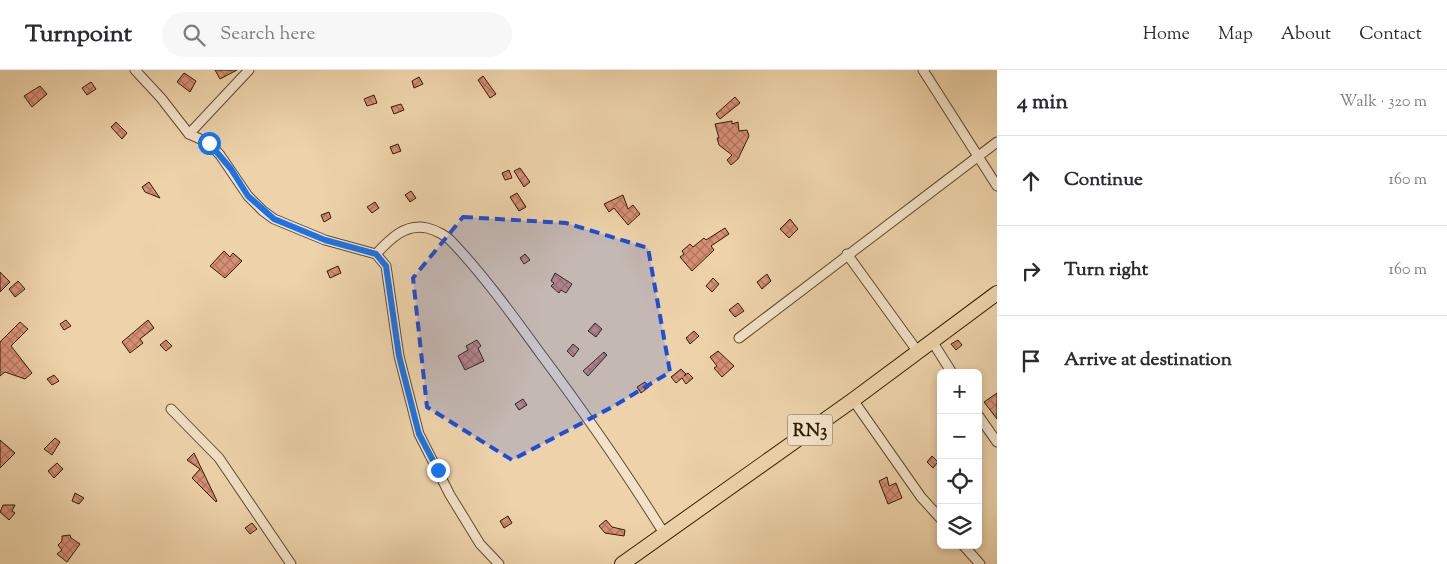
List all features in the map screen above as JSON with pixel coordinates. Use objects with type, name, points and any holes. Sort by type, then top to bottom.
[{"type":"highway","name":"RN3","points":[[622,564],[853,400],[997,294]]},
{"type":"street","points":[[135,70],[162,98],[189,134],[209,143],[231,169],[248,196],[274,219],[325,240],[376,254],[386,266],[399,356],[419,434],[450,495],[480,544],[499,564]]},
{"type":"street","points":[[189,134],[249,70]]},
{"type":"street","points":[[925,70],[977,157],[997,186]]},
{"type":"street","points":[[739,338],[847,254],[997,142]]},
{"type":"street","points":[[376,254],[393,236],[414,228],[426,228],[438,232],[452,242],[510,312],[583,411],[665,535]]},
{"type":"street","points":[[847,254],[918,352]]},
{"type":"street","points":[[932,342],[949,369]]},
{"type":"street","points":[[853,400],[921,497],[937,515]]},
{"type":"street","points":[[171,410],[219,458],[291,564]]},
{"type":"street","points":[[982,421],[997,442]]},
{"type":"street","points":[[967,549],[980,564]]},
{"type":"highlighted area","points":[[463,217],[566,223],[648,248],[670,372],[614,406],[512,460],[427,407],[413,278]]},
{"type":"building","points":[[215,70],[237,70],[220,79]]},
{"type":"building","points":[[184,73],[196,81],[190,92],[177,82]]},
{"type":"building","points":[[483,76],[496,94],[490,98],[478,80]]},
{"type":"building","points":[[419,77],[423,84],[414,88],[412,81]]},
{"type":"building","points":[[91,82],[96,89],[87,95],[82,88]]},
{"type":"building","points":[[40,86],[47,94],[32,107],[24,96]]},
{"type":"building","points":[[374,95],[377,103],[367,106],[364,99]]},
{"type":"building","points":[[735,97],[740,103],[720,119],[716,114]]},
{"type":"building","points":[[401,104],[404,110],[394,114],[391,107]]},
{"type":"building","points":[[732,121],[732,124],[738,122],[739,131],[747,130],[749,136],[738,159],[731,165],[727,160],[732,155],[719,145],[715,124]]},
{"type":"building","points":[[116,122],[127,133],[122,139],[111,127]]},
{"type":"building","points":[[398,144],[401,151],[393,154],[390,147]]},
{"type":"building","points":[[520,168],[530,182],[524,187],[514,171]]},
{"type":"building","points":[[509,170],[512,178],[505,180],[502,173]]},
{"type":"building","points":[[149,182],[160,198],[145,192],[142,187]]},
{"type":"building","points":[[411,191],[416,198],[410,202],[405,195]]},
{"type":"building","points":[[517,193],[526,207],[519,211],[510,197]]},
{"type":"building","points":[[623,195],[628,209],[633,205],[640,214],[628,225],[614,208],[609,212],[604,204]]},
{"type":"building","points":[[375,202],[379,208],[372,213],[367,207]]},
{"type":"building","points":[[329,212],[331,218],[324,222],[321,215]]},
{"type":"building","points":[[790,219],[798,229],[789,238],[780,229]]},
{"type":"building","points":[[725,228],[729,234],[711,246],[714,250],[692,271],[680,257],[684,254],[682,251],[690,244],[693,247],[704,238],[706,240]]},
{"type":"building","points":[[224,251],[230,257],[233,253],[242,261],[225,278],[210,266]]},
{"type":"building","points":[[525,254],[530,260],[524,264],[520,258]]},
{"type":"building","points":[[338,266],[341,273],[330,278],[327,271]]},
{"type":"building","points":[[0,272],[10,282],[0,292]]},
{"type":"building","points":[[555,273],[572,284],[566,293],[561,290],[559,293],[551,286],[554,283],[551,281]]},
{"type":"building","points":[[767,274],[771,281],[762,289],[757,282]]},
{"type":"building","points":[[713,278],[719,284],[712,292],[706,286]]},
{"type":"building","points":[[18,281],[25,289],[15,297],[9,289]]},
{"type":"building","points":[[738,303],[744,311],[735,317],[729,310]]},
{"type":"building","points":[[66,320],[71,326],[64,330],[60,324]]},
{"type":"building","points":[[148,320],[154,328],[140,339],[143,343],[130,353],[122,342]]},
{"type":"building","points":[[20,322],[28,329],[11,346],[32,373],[25,379],[5,372],[0,376],[0,342]]},
{"type":"building","points":[[595,323],[602,329],[596,337],[588,331]]},
{"type":"building","points":[[694,331],[699,336],[690,344],[686,338]]},
{"type":"building","points":[[166,340],[172,346],[166,351],[160,345]]},
{"type":"building","points":[[477,340],[481,346],[478,348],[484,361],[465,370],[458,356],[468,350],[466,346]]},
{"type":"building","points":[[958,340],[962,345],[956,350],[951,344]]},
{"type":"building","points":[[573,344],[579,349],[573,357],[567,351]]},
{"type":"building","points":[[718,351],[734,366],[722,377],[714,368],[717,366],[710,357]]},
{"type":"building","points":[[604,352],[607,355],[588,376],[583,371]]},
{"type":"building","points":[[681,369],[686,374],[684,376],[688,373],[693,378],[686,384],[682,378],[676,383],[671,377]]},
{"type":"building","points":[[54,375],[59,381],[52,385],[47,379]]},
{"type":"building","points":[[645,382],[649,387],[641,393],[637,387]]},
{"type":"building","points":[[997,393],[997,419],[984,402]]},
{"type":"building","points":[[523,399],[527,405],[519,410],[515,404]]},
{"type":"building","points":[[55,438],[60,442],[52,455],[44,449]]},
{"type":"building","points":[[0,440],[15,453],[0,468]]},
{"type":"building","points":[[194,453],[216,502],[192,478],[200,469],[187,460]]},
{"type":"building","points":[[932,456],[937,463],[933,468],[927,462]]},
{"type":"building","points":[[57,463],[63,469],[54,478],[48,471]]},
{"type":"building","points":[[887,477],[889,486],[896,483],[902,498],[888,504],[879,481]]},
{"type":"building","points":[[75,493],[84,498],[79,504],[72,501]]},
{"type":"building","points":[[3,505],[15,505],[12,511],[15,513],[9,520],[0,512]]},
{"type":"building","points":[[508,516],[512,523],[504,528],[500,521]]},
{"type":"building","points":[[606,520],[612,527],[625,530],[624,536],[605,533],[599,526]]},
{"type":"building","points":[[252,523],[257,529],[250,534],[245,528]]},
{"type":"building","points":[[70,535],[71,538],[80,544],[67,562],[57,554],[62,550],[58,545],[62,541],[62,536]]},
{"type":"route","points":[[209,143],[231,169],[248,196],[262,211],[290,226],[325,240],[376,254],[382,259],[386,266],[399,356],[419,434],[438,470]]}]
